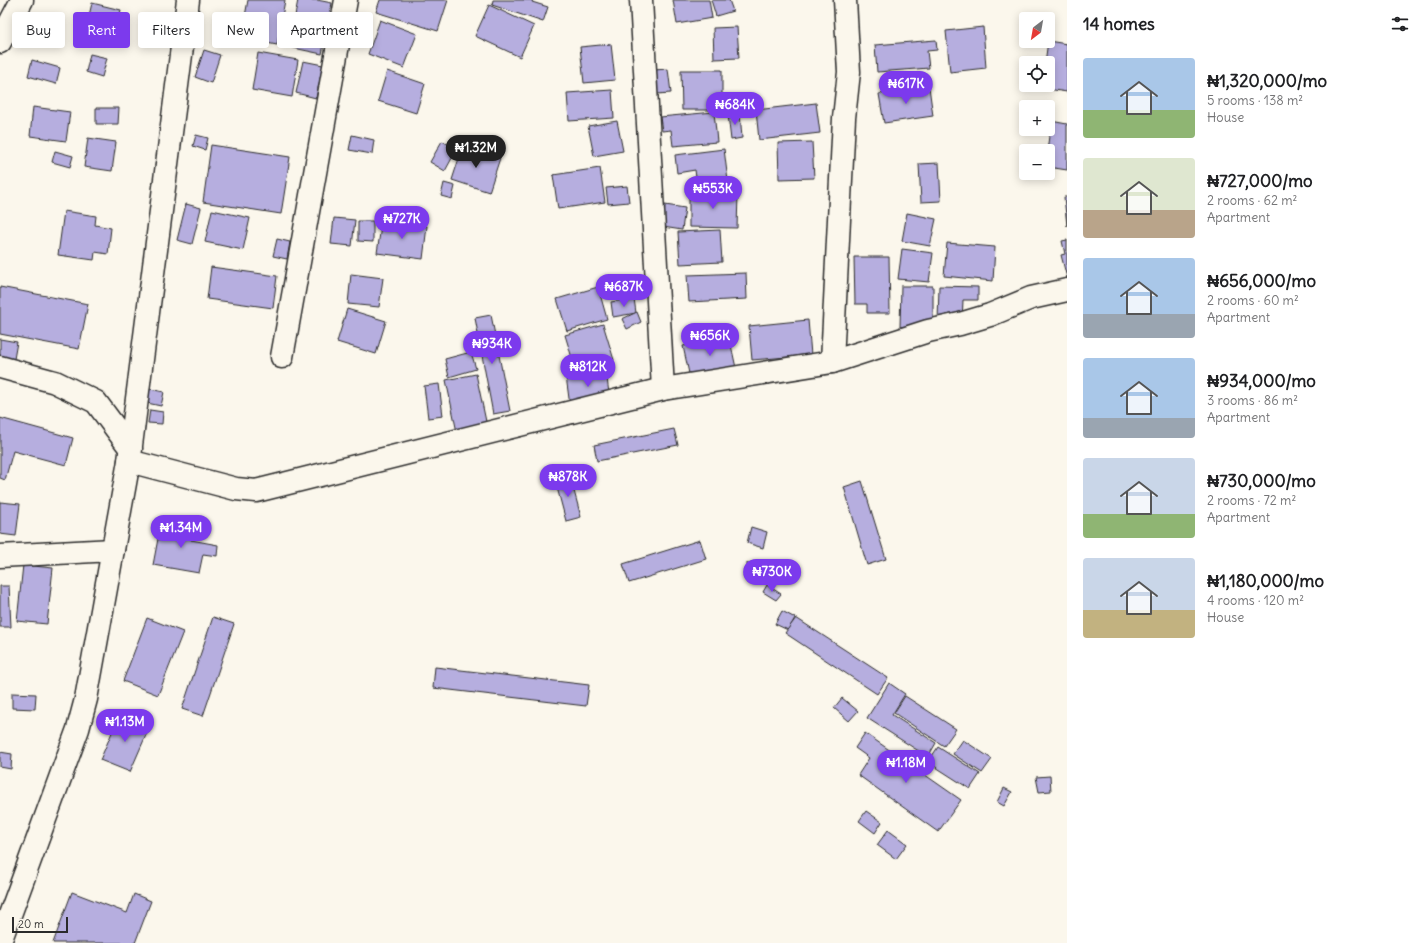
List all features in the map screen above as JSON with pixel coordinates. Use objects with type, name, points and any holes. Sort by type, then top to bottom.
[{"type":"street","points":[[0,42],[22,0]]},
{"type":"street","points":[[0,942],[78,729],[86,699],[130,455],[188,0]]},
{"type":"street","points":[[282,357],[346,0]]},
{"type":"street","points":[[641,0],[663,389]]},
{"type":"street","points":[[832,362],[844,118],[848,72],[845,0]]},
{"type":"street","points":[[1,368],[55,382],[96,402],[130,455],[236,489],[256,491],[663,389],[832,362],[928,331],[960,324],[990,315],[1031,298],[1067,290]]},
{"type":"street","points":[[0,556],[113,550]]},
{"type":"building","points":[[248,0],[285,0],[283,12],[277,12],[277,45],[269,43],[269,12],[246,12]]},
{"type":"building","points":[[298,0],[317,0],[332,3],[330,12],[296,12]]},
{"type":"building","points":[[380,0],[448,0],[438,31],[376,12]]},
{"type":"building","points":[[493,0],[533,0],[532,2],[548,7],[543,22],[492,5]]},
{"type":"building","points":[[673,0],[709,0],[712,18],[677,24]]},
{"type":"building","points":[[711,0],[729,0],[733,11],[716,16]]},
{"type":"building","points":[[92,3],[121,10],[120,12],[90,12]]},
{"type":"building","points":[[489,5],[534,26],[520,57],[475,36]]},
{"type":"building","points":[[380,20],[417,34],[404,68],[368,54],[370,48],[373,48],[373,40]]},
{"type":"building","points":[[737,27],[739,58],[714,59],[713,28]]},
{"type":"building","points":[[983,27],[986,68],[950,72],[946,31]]},
{"type":"building","points":[[936,40],[937,50],[927,51],[929,68],[877,72],[875,45]]},
{"type":"building","points":[[1055,42],[1067,44],[1067,92],[1055,90],[1055,56],[1046,56],[1047,48],[1055,48]]},
{"type":"building","points":[[611,44],[615,80],[584,83],[580,47]]},
{"type":"building","points":[[294,48],[323,48],[322,54]]},
{"type":"building","points":[[204,50],[220,55],[211,83],[195,77]]},
{"type":"building","points":[[258,53],[298,60],[292,97],[252,90]]},
{"type":"building","points":[[90,54],[107,58],[102,77],[86,72]]},
{"type":"building","points":[[32,60],[60,68],[56,84],[28,76]]},
{"type":"building","points":[[303,61],[323,65],[316,98],[296,93]]},
{"type":"building","points":[[668,69],[671,93],[657,94],[654,70]]},
{"type":"building","points":[[681,70],[722,70],[722,110],[682,110]]},
{"type":"building","points":[[387,71],[425,84],[416,113],[378,101]]},
{"type":"building","points":[[929,87],[933,116],[884,123],[879,94]]},
{"type":"building","points":[[612,90],[614,118],[569,121],[567,93]]},
{"type":"building","points":[[816,103],[820,133],[759,140],[756,110]]},
{"type":"building","points":[[33,107],[70,112],[66,141],[30,136]]},
{"type":"building","points":[[96,108],[119,108],[118,124],[96,124]]},
{"type":"building","points":[[714,112],[717,142],[673,146],[671,130],[662,131],[660,117]]},
{"type":"building","points":[[740,113],[742,138],[731,140],[728,115]]},
{"type":"building","points":[[617,121],[623,151],[594,156],[588,126]]},
{"type":"building","points":[[1055,122],[1067,124],[1067,170],[1055,168],[1055,144],[1048,144],[1049,136],[1055,136]]},
{"type":"building","points":[[196,135],[208,138],[205,150],[193,146]]},
{"type":"building","points":[[352,135],[374,140],[372,154],[349,150]]},
{"type":"building","points":[[88,138],[116,142],[112,171],[84,167]]},
{"type":"building","points":[[442,141],[457,149],[445,171],[430,162]]},
{"type":"building","points":[[812,142],[814,178],[779,179],[778,143]]},
{"type":"building","points":[[211,145],[290,157],[281,214],[203,202]]},
{"type":"building","points":[[463,146],[500,158],[489,192],[452,180]]},
{"type":"building","points":[[724,149],[728,181],[697,185],[695,170],[677,173],[675,155]]},
{"type":"building","points":[[55,151],[73,156],[70,167],[52,162]]},
{"type":"building","points":[[939,163],[941,201],[921,202],[919,164]]},
{"type":"building","points":[[600,168],[605,202],[558,209],[553,175]]},
{"type":"building","points":[[444,183],[455,186],[452,199],[441,196]]},
{"type":"building","points":[[627,186],[629,202],[608,204],[606,188]]},
{"type":"building","points":[[689,193],[738,194],[737,228],[689,227]]},
{"type":"building","points":[[1064,197],[1067,197],[1067,226]]},
{"type":"building","points":[[186,204],[201,208],[192,244],[177,240]]},
{"type":"building","points":[[665,205],[685,208],[682,230],[663,227]]},
{"type":"building","points":[[212,210],[250,218],[243,250],[205,242]]},
{"type":"building","points":[[64,211],[96,216],[95,225],[111,228],[108,254],[95,252],[94,260],[58,255]]},
{"type":"building","points":[[907,213],[936,219],[930,246],[902,241]]},
{"type":"building","points":[[334,218],[355,220],[352,246],[331,244]]},
{"type":"building","points":[[382,220],[427,226],[423,259],[377,253]]},
{"type":"building","points":[[358,221],[373,221],[373,242],[358,241]]},
{"type":"building","points":[[720,230],[722,262],[680,264],[678,232]]},
{"type":"building","points":[[277,239],[290,242],[287,259],[273,256]]},
{"type":"building","points":[[1067,240],[1067,278],[1061,255],[1065,254],[1062,241]]},
{"type":"building","points":[[947,243],[995,247],[993,281],[944,276]]},
{"type":"building","points":[[902,249],[933,253],[929,282],[898,279]]},
{"type":"building","points":[[854,257],[889,257],[890,313],[867,313],[867,304],[855,304]]},
{"type":"building","points":[[211,267],[277,276],[273,308],[207,299]]},
{"type":"building","points":[[746,273],[747,299],[689,302],[687,275]]},
{"type":"building","points":[[351,274],[383,278],[379,307],[348,304]]},
{"type":"building","points":[[901,286],[933,286],[933,327],[900,327]]},
{"type":"building","points":[[939,286],[978,287],[978,300],[963,300],[962,323],[938,322]]},
{"type":"building","points":[[0,287],[88,304],[79,349],[0,334]]},
{"type":"building","points":[[598,287],[607,319],[567,331],[557,299]]},
{"type":"building","points":[[634,298],[636,313],[613,317],[611,302]]},
{"type":"building","points":[[347,309],[386,321],[376,354],[337,342]]},
{"type":"building","points":[[637,312],[641,322],[627,329],[622,319]]},
{"type":"building","points":[[491,315],[510,411],[493,414],[475,318]]},
{"type":"building","points":[[808,320],[811,355],[752,360],[749,326]]},
{"type":"building","points":[[603,324],[614,360],[576,371],[565,335]]},
{"type":"building","points":[[729,336],[736,368],[690,378],[683,346]]},
{"type":"building","points":[[0,339],[17,342],[14,359],[0,356]]},
{"type":"building","points":[[471,352],[476,369],[449,377],[445,359]]},
{"type":"building","points":[[606,371],[610,401],[570,406],[566,376]]},
{"type":"building","points":[[476,374],[488,431],[458,437],[446,380]]},
{"type":"building","points":[[439,384],[443,416],[428,418],[424,386]]},
{"type":"building","points":[[150,389],[164,392],[161,406],[147,403]]},
{"type":"building","points":[[150,410],[163,412],[162,424],[148,423]]},
{"type":"building","points":[[0,418],[73,438],[66,465],[13,451],[5,480],[0,478]]},
{"type":"building","points":[[674,429],[678,445],[597,461],[594,445]]},
{"type":"building","points":[[570,476],[581,517],[566,521],[555,480]]},
{"type":"building","points":[[862,481],[886,559],[867,565],[844,487]]},
{"type":"building","points":[[0,502],[20,504],[16,536],[0,534]]},
{"type":"building","points":[[161,523],[192,528],[191,540],[218,545],[217,556],[203,554],[199,573],[153,565]]},
{"type":"building","points":[[751,527],[767,532],[763,548],[747,543]]},
{"type":"building","points":[[700,540],[706,559],[629,583],[623,564]]},
{"type":"building","points":[[764,562],[764,576],[748,577],[747,563]]},
{"type":"building","points":[[23,565],[53,568],[47,624],[17,621]]},
{"type":"building","points":[[767,585],[781,594],[776,600],[763,592]]},
{"type":"building","points":[[0,586],[9,586],[11,627],[0,627]]},
{"type":"building","points":[[782,611],[795,618],[788,630],[775,624]]},
{"type":"building","points":[[213,617],[234,624],[203,716],[182,709]]},
{"type":"building","points":[[147,618],[183,632],[158,695],[123,681]]},
{"type":"building","points":[[796,618],[888,678],[877,694],[785,633]]},
{"type":"building","points":[[435,667],[589,685],[586,706],[433,688]]},
{"type":"building","points":[[889,683],[905,694],[892,715],[936,743],[928,757],[867,718]]},
{"type":"building","points":[[12,693],[36,694],[35,709],[12,708]]},
{"type":"building","points":[[905,696],[956,729],[944,746],[894,713]]},
{"type":"building","points":[[842,698],[858,711],[849,721],[834,708]]},
{"type":"building","points":[[120,714],[150,726],[130,772],[100,760]]},
{"type":"building","points":[[865,733],[961,800],[938,832],[858,775],[869,758],[855,748]]},
{"type":"building","points":[[963,740],[992,759],[982,773],[953,754]]},
{"type":"building","points":[[938,747],[980,774],[970,789],[928,762]]},
{"type":"building","points":[[0,752],[12,754],[11,769],[0,767]]},
{"type":"building","points":[[1050,776],[1051,791],[1039,792],[1036,777]]},
{"type":"building","points":[[1004,788],[1012,792],[1004,806],[997,802]]},
{"type":"building","points":[[866,811],[882,822],[875,833],[859,821]]},
{"type":"building","points":[[888,830],[907,844],[896,859],[877,845]]},
{"type":"building","points":[[72,892],[127,913],[134,894],[151,901],[135,943],[53,943]]}]
